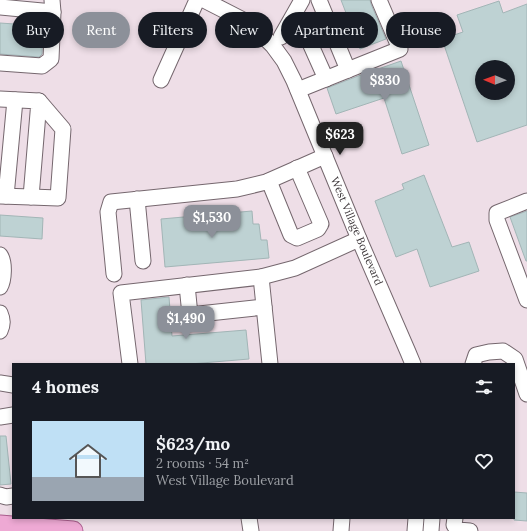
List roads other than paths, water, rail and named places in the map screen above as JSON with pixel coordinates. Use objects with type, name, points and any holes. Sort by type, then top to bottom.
[{"type":"main road","points":[[0,525],[64,526]]},
{"type":"street","points":[[160,80],[197,0]]},
{"type":"street","name":"West Village Boulevard","points":[[204,0],[245,22],[260,33],[275,48],[284,61],[298,90],[359,239],[413,363]]},
{"type":"street","points":[[295,12],[302,0]]},
{"type":"street","points":[[320,0],[348,70]]},
{"type":"street","points":[[298,90],[400,49],[379,0]]},
{"type":"street","points":[[0,7],[53,6],[51,59],[42,66],[0,63]]},
{"type":"street","points":[[275,48],[281,38]]},
{"type":"street","points":[[312,48],[326,79]]},
{"type":"street","points":[[7,99],[40,102],[62,129],[58,198],[3,196],[7,99]]},
{"type":"street","points":[[31,197],[40,102]]},
{"type":"street","points":[[114,274],[108,212],[111,202],[237,189],[268,181],[325,156]]},
{"type":"street","points":[[268,181],[291,235],[296,238],[318,229],[321,224],[297,168]]},
{"type":"street","points":[[137,199],[143,261]]},
{"type":"street","points":[[527,201],[497,213],[497,220],[527,300]]},
{"type":"street","points":[[130,363],[121,293],[261,277],[295,268],[359,239]]},
{"type":"street","points":[[0,287],[3,280],[1,268]]},
{"type":"street","points":[[261,277],[270,363]]},
{"type":"street","points":[[187,285],[190,315],[264,307]]},
{"type":"street","points":[[0,313],[2,325],[0,331]]},
{"type":"street","points":[[473,363],[476,356],[504,350],[515,359],[527,394]]},
{"type":"street","points":[[0,383],[12,384]]},
{"type":"street","points":[[0,409],[12,407]]},
{"type":"street","points":[[0,417],[12,415]]},
{"type":"street","points":[[0,495],[6,497],[12,496]]},
{"type":"street","points":[[249,519],[251,531]]},
{"type":"street","points":[[341,531],[342,519]]},
{"type":"street","points":[[415,531],[416,519]]},
{"type":"street","points":[[431,531],[432,519]]},
{"type":"street","points":[[455,519],[454,525],[458,530],[470,531]]}]
